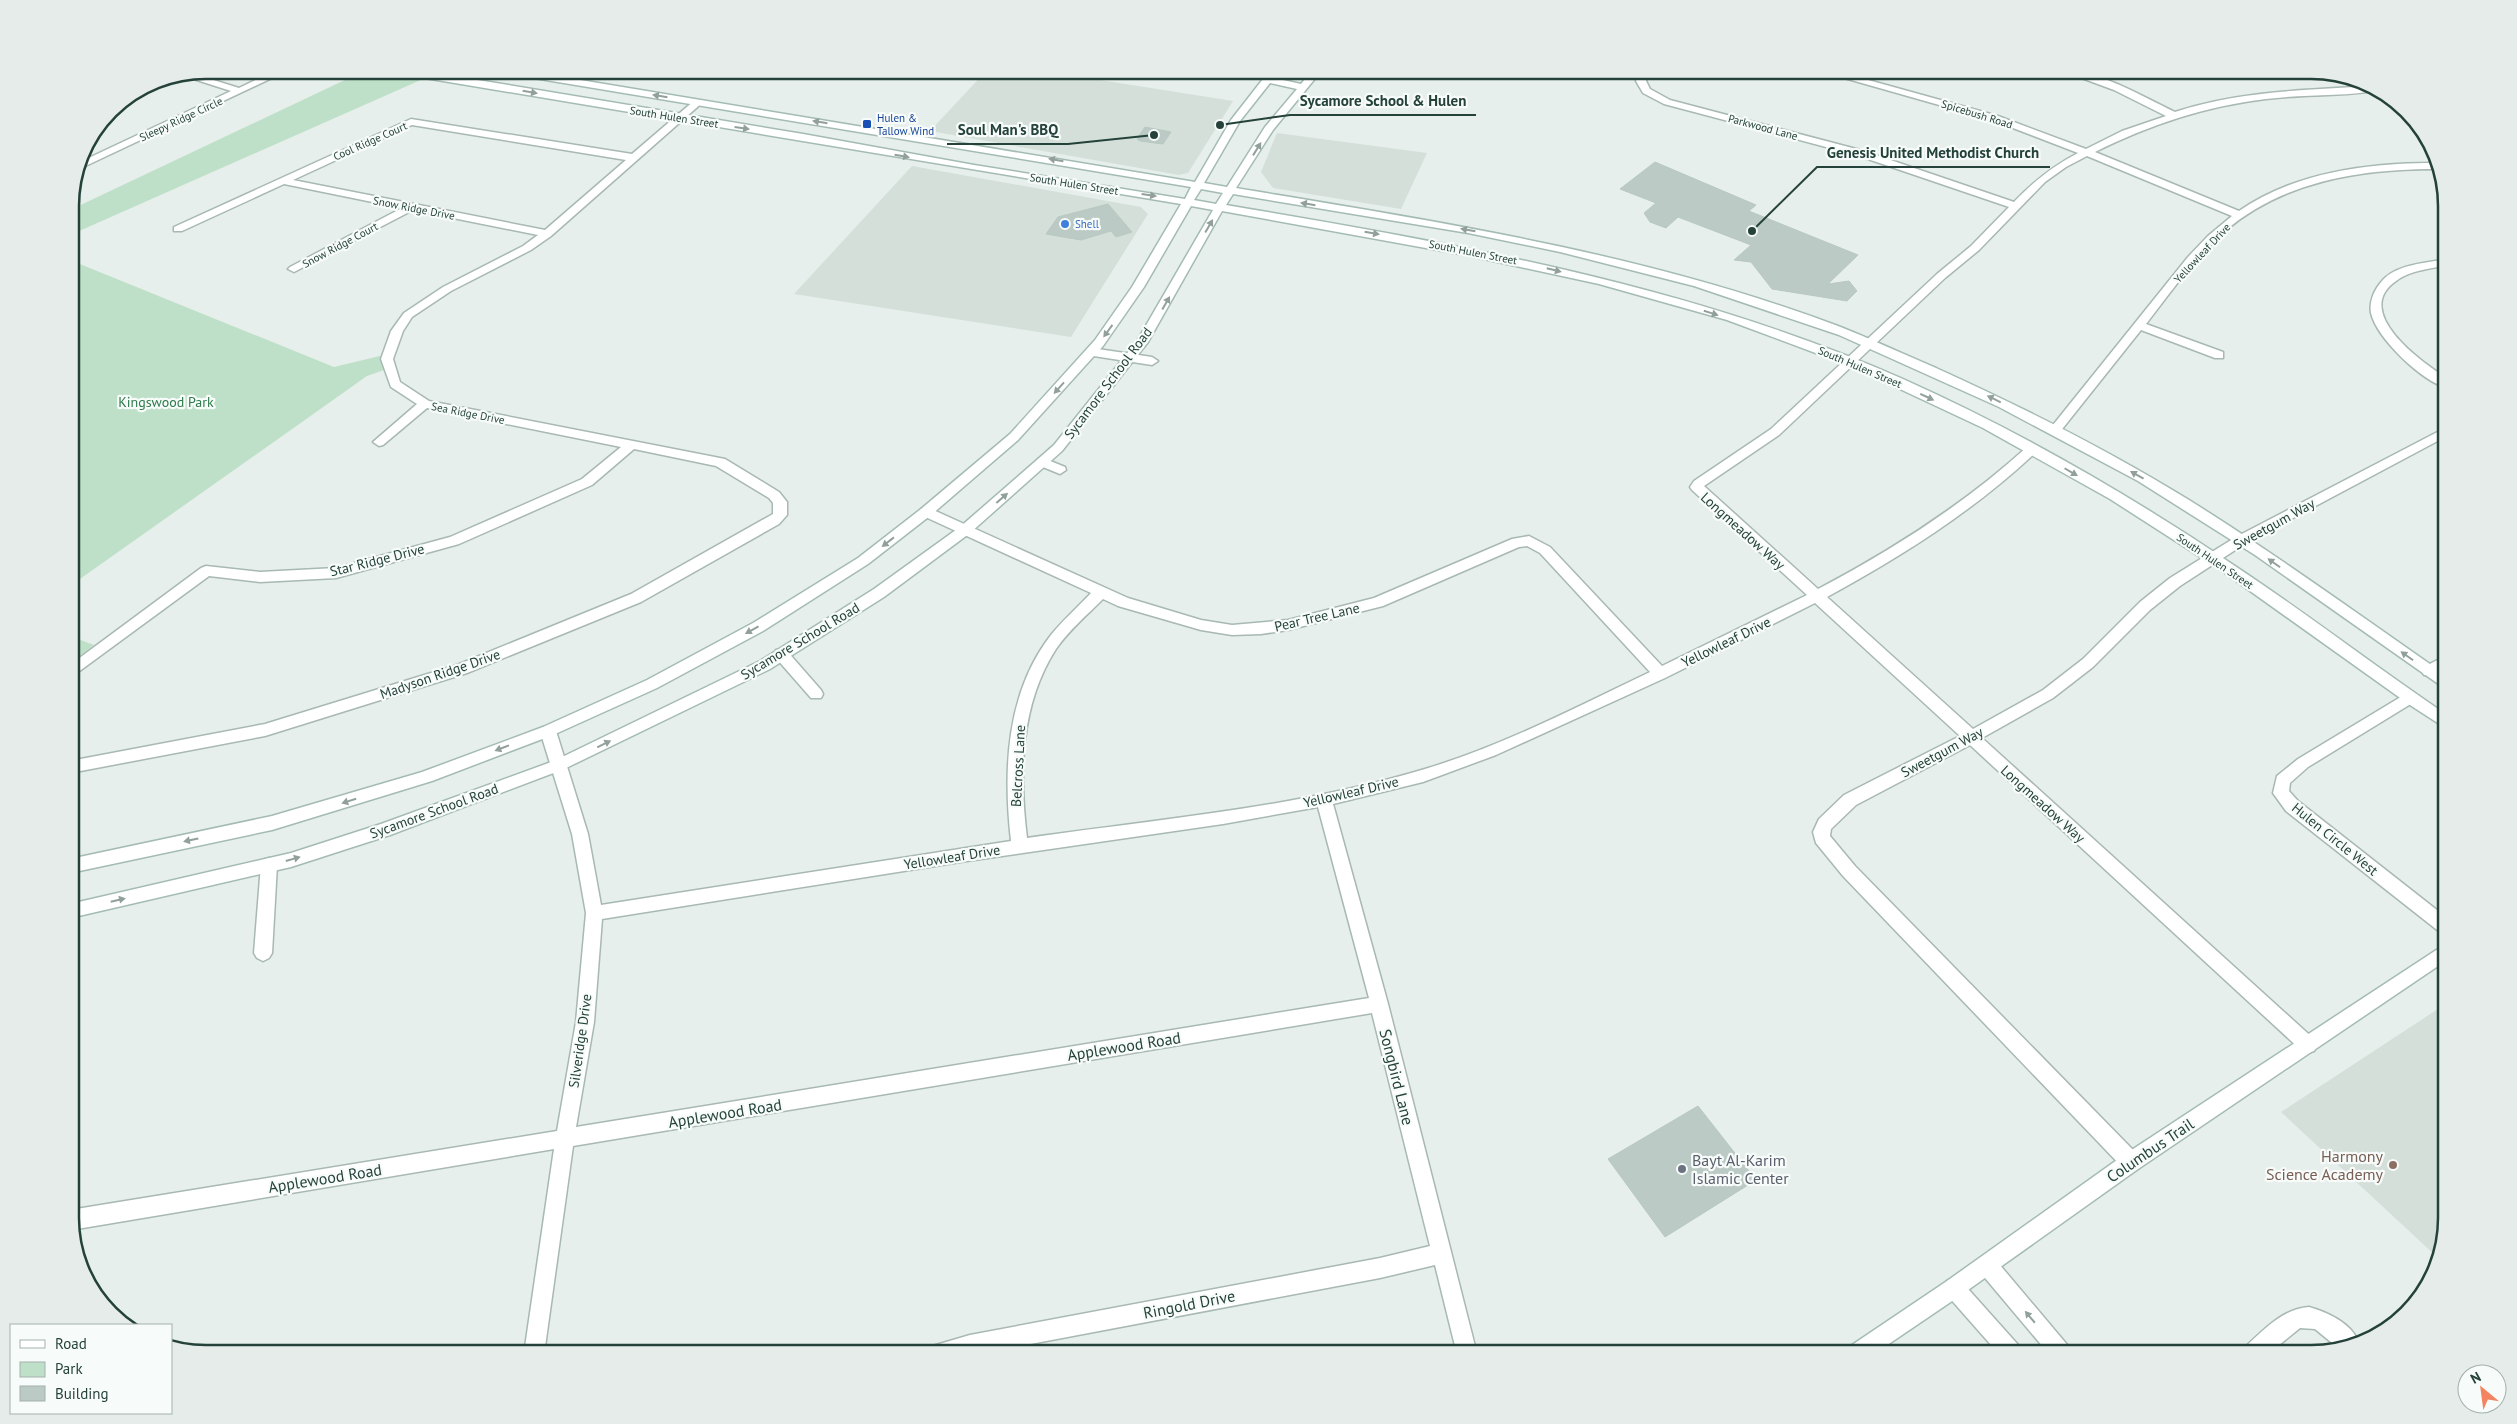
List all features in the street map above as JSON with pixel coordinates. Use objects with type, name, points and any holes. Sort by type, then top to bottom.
[{"type":"street","points":[[201,79],[240,91]]},
{"type":"street","name":"Sleepy Ridge Circle","points":[[87,162],[265,79]]},
{"type":"street","name":"South Hulen Street","points":[[447,79],[822,141],[1000,173],[1220,206],[1507,258],[1686,305],[1797,341],[1850,361],[1987,426],[2031,450],[2123,502],[2213,558],[2438,717]]},
{"type":"street","name":"South Hulen Street","points":[[558,79],[1232,190],[1516,239],[1698,284],[1833,329],[1870,344],[1988,396],[2055,430],[2143,478],[2242,540],[2438,678]]},
{"type":"street","points":[[79,864],[272,823],[338,805],[426,777],[548,731],[652,684],[758,627],[863,561],[926,512],[1014,437],[1091,352],[1133,294],[1236,120],[1267,79],[1302,87]]},
{"type":"street","name":"Sycamore School Road","points":[[79,909],[269,865],[384,830],[559,765],[756,669],[878,593],[965,530],[1058,448],[1148,334],[1220,206],[1232,190],[1269,129],[1309,79]]},
{"type":"street","name":"Parkwood Lane","points":[[1642,79],[1646,91],[1667,102],[1860,153],[2017,206]]},
{"type":"street","name":"Spicebush Road","points":[[1854,79],[1995,118],[2085,152],[2240,215]]},
{"type":"street","points":[[2091,79],[2117,88],[2175,116]]},
{"type":"street","name":"Longmeadow Way","points":[[2308,1046],[1969,738],[1697,487],[1700,481],[1754,448],[1774,432],[2017,206],[2041,180],[2085,152],[2126,132],[2175,116],[2266,96],[2362,89]]},
{"type":"street","name":"Sea Ridge Drive","points":[[698,102],[547,234],[527,248],[447,289],[408,315],[397,331],[388,352],[388,359],[395,384],[425,404],[720,462],[774,495],[780,502],[782,509]]},
{"type":"street","name":"Cool Ridge Court","points":[[178,229],[411,122],[635,158]]},
{"type":"street","points":[[822,141],[842,125]]},
{"type":"street","points":[[1000,173],[1013,154]]},
{"type":"street","name":"Yellowleaf Drive","points":[[2055,430],[2194,258],[2222,229],[2240,215],[2277,194],[2316,179],[2379,169],[2432,166]]},
{"type":"street","name":"Snow Ridge Drive","points":[[282,181],[547,234]]},
{"type":"street","name":"Snow Ridge Court","points":[[294,269],[412,207]]},
{"type":"street","points":[[1507,258],[1516,239]]},
{"type":"street","points":[[2438,264],[2400,274],[2386,283],[2378,299],[2377,314],[2385,332],[2395,345],[2438,377]]},
{"type":"street","points":[[2139,325],[2219,355]]},
{"type":"street","points":[[1091,352],[1152,360]]},
{"type":"street","points":[[378,442],[425,404]]},
{"type":"street","name":"Sweetgum Way","points":[[2131,1162],[1850,871],[1822,838],[1825,824],[1850,800],[2018,713],[2048,694],[2088,663],[2145,606],[2175,582],[2242,540],[2438,435]]},
{"type":"street","name":"Star Ridge Drive","points":[[79,665],[206,571],[260,577],[336,573],[454,541],[587,482],[631,445]]},
{"type":"street","name":"Yellowleaf Drive","points":[[594,912],[1020,846],[1232,816],[1324,800],[1426,775],[1567,718],[1815,597],[1867,569],[1934,527],[2011,470],[2031,450]]},
{"type":"street","points":[[1043,462],[1060,470]]},
{"type":"street","name":"Madyson Ridge Drive","points":[[79,765],[265,730],[462,669],[636,598],[774,521],[780,515],[782,509]]},
{"type":"street","name":"Pear Tree Lane","points":[[926,512],[1122,602],[1201,625],[1232,630],[1262,629],[1288,625],[1378,602],[1517,542],[1529,541],[1545,550],[1660,674]]},
{"type":"street","name":"Belcross Lane","points":[[1020,846],[1014,807],[1017,734],[1025,699],[1036,671],[1052,644],[1101,592]]},
{"type":"street","points":[[781,654],[816,694]]},
{"type":"street","points":[[2428,671],[2438,665]]},
{"type":"street","name":"Hulen Circle West","points":[[2409,698],[2303,763],[2283,780],[2281,793],[2292,806],[2438,921]]},
{"type":"street","name":"Silveridge Drive","points":[[535,1345],[564,1139],[585,1022],[594,912],[580,834],[548,731]]},
{"type":"street","name":"Songbird Lane","points":[[1324,800],[1379,1004],[1465,1345]]},
{"type":"street","points":[[263,953],[269,865]]},
{"type":"street","name":"Columbus Trail","points":[[1869,1345],[1987,1265],[2131,1162],[2308,1046],[2438,957]]},
{"type":"street","name":"Applewood Road","points":[[79,1219],[1379,1004]]},
{"type":"street","name":"Ringold Drive","points":[[970,1345],[1380,1268],[1442,1253]]},
{"type":"street","points":[[1987,1265],[2054,1345]]},
{"type":"street","points":[[1954,1288],[2005,1345]]},
{"type":"street","points":[[2263,1345],[2297,1317],[2315,1317],[2332,1326],[2346,1340]]},
{"type":"shaded area","points":[[979,79],[1094,79],[1233,101],[1188,173],[1179,175],[930,131]]},
{"type":"shaded area","points":[[1277,133],[1427,153],[1401,209],[1273,188],[1261,172]]},
{"type":"shaded area","points":[[912,166],[1141,207],[1148,214],[1071,337],[794,294]]},
{"type":"shaded area","name":"Harmony Science Academy","points":[[2438,1009],[2438,1219],[2433,1253],[2281,1112]]},
{"type":"green space","points":[[347,79],[423,79],[79,231],[79,206]]},
{"type":"green space","name":"Kingswood Park","points":[[79,264],[334,367],[384,355],[384,370],[367,376],[79,580]]},
{"type":"green space","points":[[79,639],[94,645],[79,656]]},
{"type":"building","points":[[1145,127],[1171,132],[1163,144],[1140,141],[1137,139]]},
{"type":"building","points":[[1655,162],[1756,205],[1749,211],[1858,255],[1828,284],[1849,281],[1857,291],[1847,301],[1772,289],[1751,262],[1734,260],[1751,245],[1678,217],[1666,228],[1650,222],[1644,213],[1656,203],[1620,189]]},
{"type":"building","points":[[1108,204],[1132,232],[1116,237],[1111,231],[1081,240],[1046,234],[1058,217]]},
{"type":"building","name":"Bayt Al-Karim Islamic Center","points":[[1698,1106],[1756,1180],[1665,1237],[1608,1159]]},
{"type":"place","name":"Hulen & Tallow Wind","points":[[867,124]]},
{"type":"place","name":"Sycamore School & Hulen","points":[[1220,125]]},
{"type":"place","name":"Soul Man's BBQ","points":[[1154,135]]},
{"type":"place","name":"Shell","points":[[1065,224]]},
{"type":"place","name":"Genesis United Methodist Church","points":[[1752,231]]},
{"type":"place","name":"Harmony Science Academy","points":[[2393,1165]]},
{"type":"place","name":"Bayt Al-Karim Islamic Center","points":[[1682,1169]]}]
